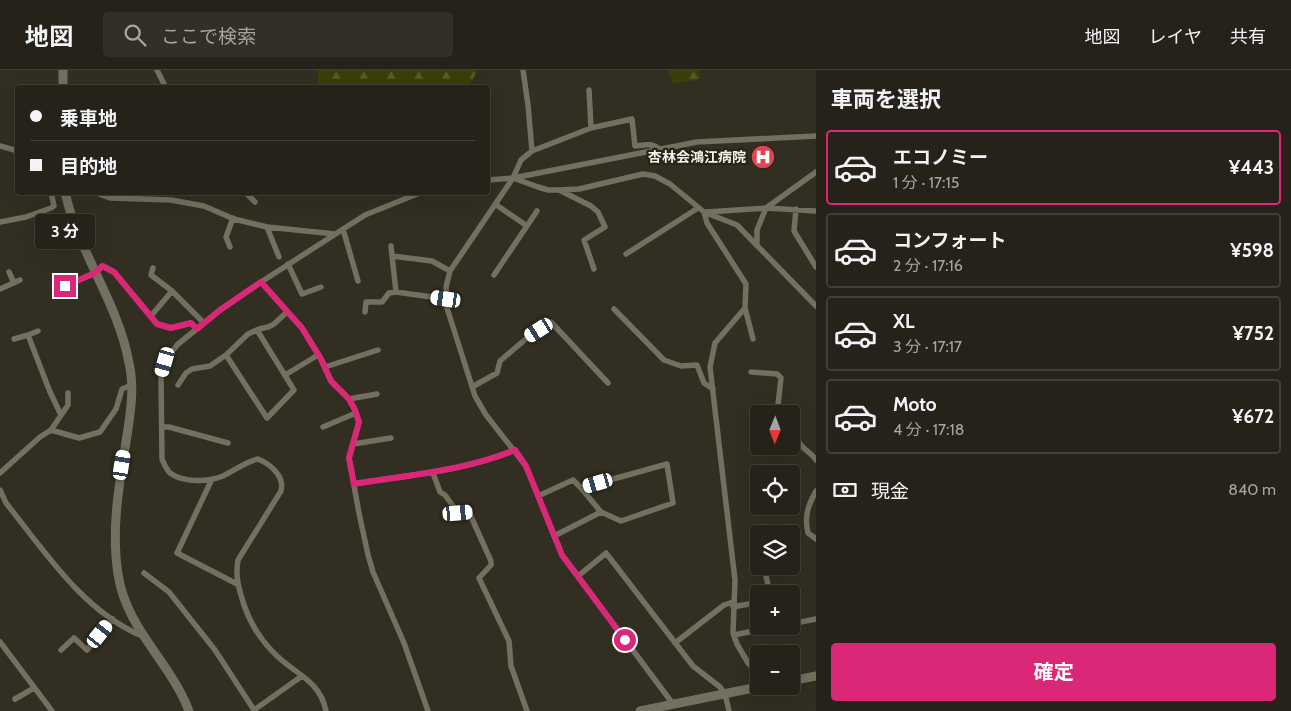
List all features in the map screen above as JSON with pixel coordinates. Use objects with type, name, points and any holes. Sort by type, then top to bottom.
[{"type":"street","points":[[63,70],[63,85]]},
{"type":"street","points":[[157,70],[164,85]]},
{"type":"street","points":[[522,70],[528,105],[532,151]]},
{"type":"street","points":[[589,90],[591,128]]},
{"type":"street","points":[[660,150],[650,144],[635,146],[632,119],[591,128],[532,151],[521,160],[513,178],[450,271],[446,287],[446,299],[447,308],[472,388],[486,415],[526,466],[562,555],[673,704]]},
{"type":"street","points":[[490,180],[513,178],[697,142],[816,136]]},
{"type":"street","points":[[0,146],[15,150]]},
{"type":"street","points":[[757,246],[757,230],[766,208],[816,172]]},
{"type":"street","points":[[513,178],[543,189],[559,190],[579,189],[643,174],[655,176],[670,184],[704,212],[737,225],[816,306]]},
{"type":"street","points":[[559,190],[591,206],[598,212],[605,227],[584,240],[594,269]]},
{"type":"street","points":[[0,222],[26,217],[51,208],[54,206],[52,195]]},
{"type":"street","points":[[66,195],[80,240],[115,314],[125,340],[130,366],[132,385],[128,428],[114,520],[115,549],[122,592],[129,614],[168,673],[189,711]]},
{"type":"street","points":[[102,195],[110,198],[171,200],[204,206],[232,218],[267,227],[335,234]]},
{"type":"street","points":[[248,195],[255,202]]},
{"type":"street","points":[[326,711],[321,694],[314,685],[278,657],[257,633],[250,620],[237,584],[236,571],[238,560],[281,491],[281,478],[266,462],[258,459],[251,460],[212,479],[195,480],[171,473],[162,459],[161,376],[165,362],[177,345],[261,282],[365,215],[415,195]]},
{"type":"street","points":[[495,204],[527,226]]},
{"type":"street","points":[[626,254],[698,208]]},
{"type":"street","points":[[704,212],[766,208],[816,211]]},
{"type":"street","points":[[796,209],[794,231],[816,267]]},
{"type":"street","points":[[494,275],[537,211]]},
{"type":"street","points":[[704,212],[707,223],[746,284],[745,308],[754,339]]},
{"type":"street","points":[[230,247],[226,237],[232,218]]},
{"type":"street","points":[[267,227],[279,257]]},
{"type":"street","points":[[342,229],[358,281]]},
{"type":"street","points":[[391,246],[396,292]]},
{"type":"street","points":[[392,256],[432,261],[450,271]]},
{"type":"street","points":[[288,264],[302,294],[320,286]]},
{"type":"street","points":[[65,286],[95,273],[102,266],[114,272],[157,324],[171,328],[191,323],[197,329]]},
{"type":"street","points":[[153,268],[151,276],[172,291],[204,323]]},
{"type":"street","points":[[9,272],[14,283]]},
{"type":"street","points":[[0,289],[20,280]]},
{"type":"street","points":[[261,282],[295,319],[325,367],[331,381],[349,399],[356,413],[359,422],[349,458],[358,513],[373,572],[404,643],[428,711]]},
{"type":"street","points":[[151,316],[172,291]]},
{"type":"street","points":[[365,312],[366,302],[382,302],[389,293],[396,292],[446,299]]},
{"type":"street","points":[[745,308],[715,343],[710,368],[734,580],[734,634],[737,644],[750,665]]},
{"type":"street","points":[[614,310],[664,360],[680,366],[697,365],[704,383],[713,389]]},
{"type":"street","points":[[178,385],[186,373],[192,369],[210,366],[226,355],[248,334],[274,324],[287,312]]},
{"type":"street","points":[[472,388],[497,373],[500,361],[527,338],[551,322],[608,383]]},
{"type":"street","points":[[226,355],[267,418],[294,390],[257,330]]},
{"type":"street","points":[[14,339],[38,331]]},
{"type":"street","points":[[28,335],[61,415]]},
{"type":"street","points":[[325,367],[378,350]]},
{"type":"street","points":[[285,375],[318,355]]},
{"type":"street","points":[[751,372],[777,374],[781,378],[778,405]]},
{"type":"street","points":[[51,430],[79,438],[100,432],[116,408],[122,390],[132,385]]},
{"type":"street","points":[[0,473],[51,430],[68,406],[68,393]]},
{"type":"street","points":[[349,399],[377,394]]},
{"type":"street","points":[[323,428],[356,413]]},
{"type":"street","points":[[162,427],[169,427],[228,443]]},
{"type":"street","points":[[353,444],[391,438]]},
{"type":"street","points":[[800,444],[816,460]]},
{"type":"street","points":[[354,484],[433,473],[501,456],[515,450]]},
{"type":"street","points":[[538,496],[573,480],[601,512],[622,521],[673,503],[667,464],[581,488]]},
{"type":"street","points":[[433,473],[440,492],[445,495],[458,513],[469,512],[492,560],[491,565],[479,578],[509,642],[511,666],[527,711]]},
{"type":"street","points":[[212,479],[177,553],[237,584]]},
{"type":"street","points":[[0,490],[6,503],[77,590],[123,628],[142,636]]},
{"type":"street","points":[[816,491],[810,502],[806,518],[808,534],[816,538]]},
{"type":"street","points":[[554,536],[601,512]]},
{"type":"street","points":[[578,576],[606,553],[693,666],[720,687],[725,694],[729,711]]},
{"type":"street","points":[[144,573],[169,592],[215,650],[254,710],[302,676]]},
{"type":"street","points":[[675,643],[724,604],[750,603]]},
{"type":"street","points":[[61,650],[74,638],[88,650],[112,619]]},
{"type":"street","points":[[800,622],[816,619]]},
{"type":"street","points":[[734,634],[750,631]]},
{"type":"street","points":[[0,642],[52,711]]},
{"type":"street","points":[[800,679],[816,676]]},
{"type":"street","points":[[15,700],[34,688]]},
{"type":"street","points":[[640,711],[750,689]]},
{"type":"green space","points":[[318,70],[478,70],[469,85],[318,85]]},
{"type":"green space","points":[[668,70],[699,70],[701,79],[673,84]]},
{"type":"place","name":"杏林会鴻江病院","points":[[763,157]]},
{"type":"route","points":[[65,286],[95,273],[102,266],[114,272],[157,324],[171,328],[191,323],[197,329],[220,310],[261,282],[302,328],[321,359],[331,381],[349,399],[355,410],[359,422],[349,458],[354,484],[433,473],[501,456],[515,450],[526,466],[562,555],[625,640]]}]
